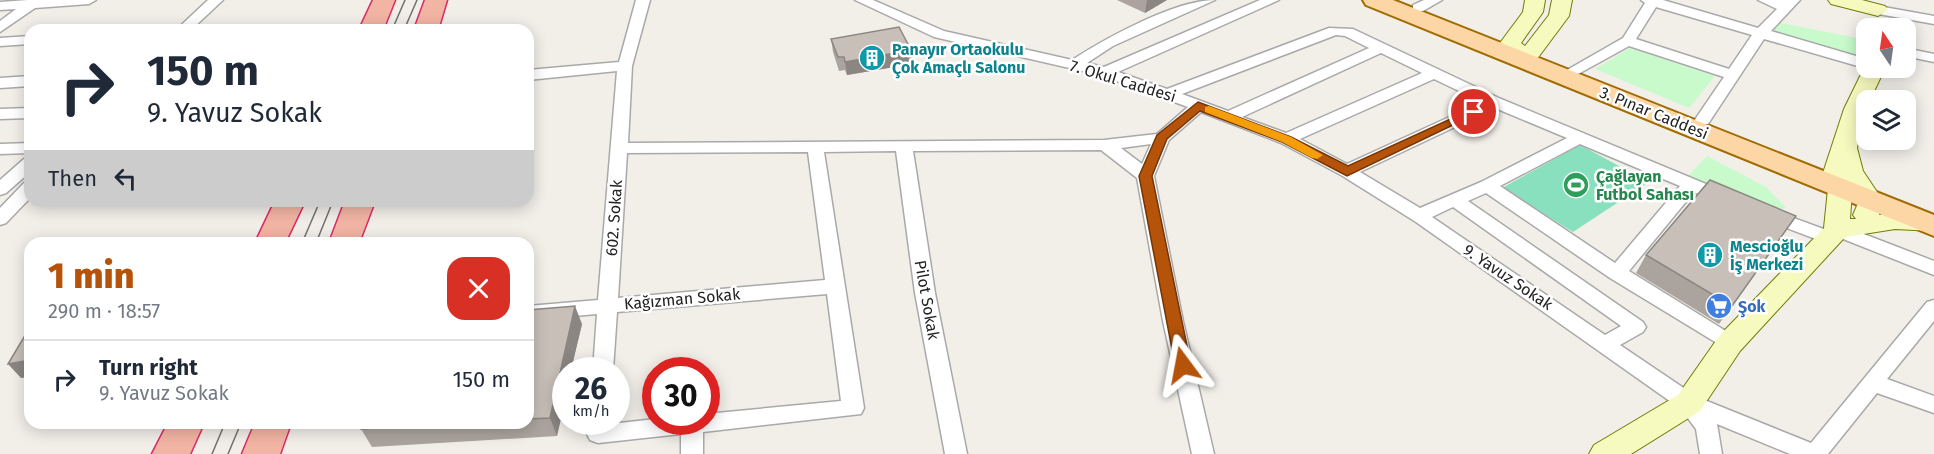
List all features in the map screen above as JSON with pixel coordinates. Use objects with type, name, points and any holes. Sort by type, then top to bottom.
[{"type":"highway","points":[[374,24],[384,0]]},
{"type":"highway","points":[[428,24],[436,0]]},
{"type":"highway","points":[[273,237],[287,207]]},
{"type":"highway","points":[[346,237],[358,207]]},
{"type":"highway","points":[[171,454],[183,429]]},
{"type":"highway","points":[[261,454],[271,429]]},
{"type":"main road","name":"3. Pınar Caddesi","points":[[1374,0],[1459,34],[1526,55],[1802,174],[1851,187],[1928,217]]},
{"type":"main road","points":[[1526,55],[1535,0]]},
{"type":"main road","points":[[1526,55],[1559,16],[1562,0]]},
{"type":"main road","points":[[1838,0],[1877,13]]},
{"type":"main road","points":[[1417,3],[1526,55],[1575,70],[1702,121],[1851,187]]},
{"type":"main road","points":[[1843,231],[1851,187],[1851,171],[1845,148],[1855,109],[1869,78]]},
{"type":"main road","points":[[1802,174],[1820,191],[1843,231]]},
{"type":"main road","points":[[1843,231],[1851,187]]},
{"type":"main road","points":[[1605,454],[1689,403],[1730,343],[1843,231],[1928,217]]},
{"type":"street","points":[[0,6],[89,0]]},
{"type":"street","points":[[190,24],[216,0]]},
{"type":"street","name":"602. Sokak","points":[[604,357],[625,66],[643,0]]},
{"type":"street","name":"7. Okul Caddesi","points":[[862,0],[939,34],[1105,72],[1198,106],[1162,138],[1145,176]]},
{"type":"street","points":[[1074,65],[1108,43],[1208,0]]},
{"type":"street","points":[[1105,72],[1272,0]]},
{"type":"street","points":[[1765,0],[1789,4]]},
{"type":"street","points":[[1575,70],[1628,42],[1651,1],[1856,61]]},
{"type":"street","points":[[0,28],[31,4]]},
{"type":"street","points":[[1702,121],[1761,33],[1789,4]]},
{"type":"street","points":[[1877,13],[1934,20]]},
{"type":"street","points":[[1169,94],[1334,31],[1348,32],[1495,102],[1689,186],[1748,208],[1843,231],[1934,268]]},
{"type":"street","points":[[0,42],[24,40]]},
{"type":"street","points":[[1628,42],[1733,75]]},
{"type":"street","points":[[1230,116],[1381,48]]},
{"type":"street","points":[[1916,54],[1934,58]]},
{"type":"street","points":[[534,74],[625,66]]},
{"type":"street","points":[[1287,139],[1434,73]]},
{"type":"street","points":[[0,83],[24,81]]},
{"type":"street","points":[[1347,171],[1495,102]]},
{"type":"street","name":"9. Yavuz Sokak","points":[[1198,106],[1287,139],[1347,171],[1418,216],[1689,403],[1815,454]]},
{"type":"street","points":[[0,114],[24,113]]},
{"type":"street","points":[[619,147],[1104,145],[1162,138]]},
{"type":"street","points":[[1418,216],[1487,186],[1579,138]]},
{"type":"street","points":[[1104,145],[1125,158],[1145,176],[1173,321],[1203,454]]},
{"type":"street","points":[[720,422],[853,408],[815,146]]},
{"type":"street","name":"Pilot Sokak","points":[[904,146],[925,293],[956,454]]},
{"type":"street","points":[[0,149],[24,148]]},
{"type":"street","points":[[0,189],[24,168]]},
{"type":"street","points":[[1487,186],[1617,273],[1730,343]]},
{"type":"street","points":[[1617,273],[1689,186]]},
{"type":"street","points":[[0,219],[24,193]]},
{"type":"street","points":[[1455,200],[1636,327],[1605,344]]},
{"type":"street","name":"Kağızman Sokak","points":[[534,311],[836,286]]},
{"type":"street","points":[[1815,454],[1871,382],[1930,318]]},
{"type":"street","points":[[1871,382],[1934,405]]},
{"type":"street","points":[[1689,403],[1707,426],[1711,454]]},
{"type":"street","points":[[692,435],[692,454]]},
{"type":"green space","points":[[1775,22],[1856,38],[1856,57],[1768,32]]},
{"type":"green space","points":[[1630,48],[1715,76],[1689,108],[1595,69]]},
{"type":"green space","name":"Çağlayan Futbol Sahası","points":[[1580,145],[1649,182],[1573,232],[1502,188]]},
{"type":"green space","points":[[1707,156],[1766,187],[1786,208],[1776,211],[1688,176]]},
{"type":"building","points":[[899,27],[911,50],[845,62],[844,57],[838,57],[831,39]]},
{"type":"building","name":"Mescioğlu İş Merkezi","points":[[1710,180],[1796,216],[1732,306],[1646,255]]},
{"type":"building","points":[[575,306],[564,357],[552,357],[550,418],[534,419],[534,309]]},
{"type":"building","points":[[24,337],[24,361],[8,364]]},
{"type":"tram line","points":[[395,24],[405,0]]},
{"type":"tram line","points":[[407,24],[417,0]]},
{"type":"tram line","points":[[305,237],[317,207]]},
{"type":"tram line","points":[[318,237],[331,207]]},
{"type":"tram line","points":[[212,454],[222,429]]},
{"type":"tram line","points":[[228,454],[238,429]]},
{"type":"slow traffic","points":[[1209,109],[1287,139],[1317,155]]},
{"type":"place","name":"Panayır Ortaokulu Çok Amaçlı Salonu","points":[[872,58]]},
{"type":"place","name":"Çağlayan Futbol Sahası","points":[[1576,185]]},
{"type":"place","name":"Mescioğlu İş Merkezi","points":[[1710,255]]},
{"type":"place","name":"Şok","points":[[1719,306]]},
{"type":"route","points":[[1183,365],[1145,176],[1162,138],[1198,106],[1287,139],[1347,171],[1474,112]]}]
